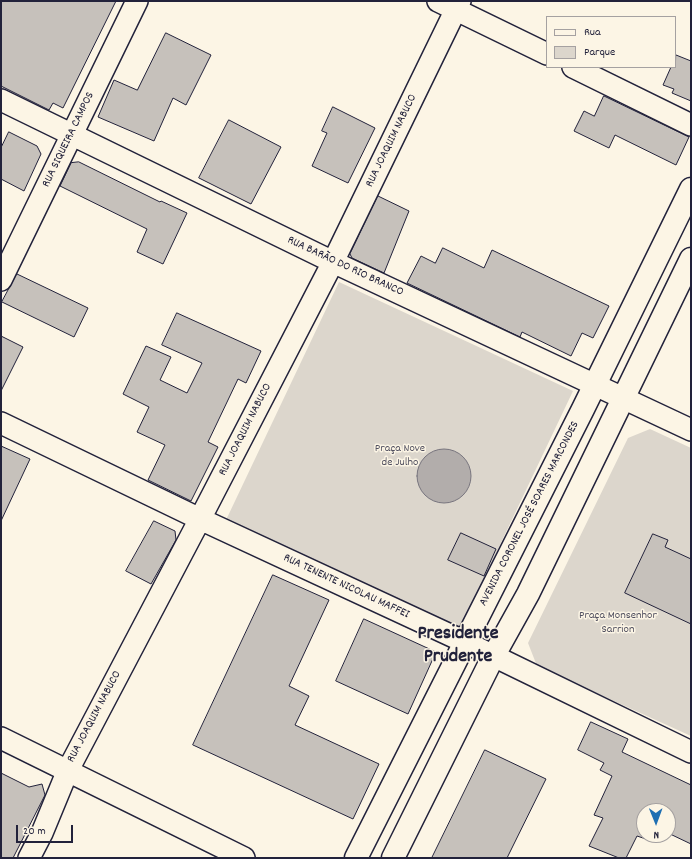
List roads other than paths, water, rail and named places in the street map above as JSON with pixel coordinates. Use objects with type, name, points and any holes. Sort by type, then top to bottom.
[{"type":"main road","name":"AVENIDA CORONEL JOSÉ SOARES MARCONDES","points":[[356,858],[595,385],[691,189]]},
{"type":"main road","points":[[393,858],[494,657],[528,594],[691,259]]},
{"type":"street","name":"RUA SIQUEIRA CAMPOS","points":[[1,280],[137,1]]},
{"type":"street","points":[[451,4],[546,53]]},
{"type":"street","name":"RUA JOAQUIM NABUCO","points":[[29,858],[42,833],[68,770],[333,262],[451,4]]},
{"type":"street","points":[[575,68],[691,125]]},
{"type":"street","name":"RUA BARÃO DO RIO BRANCO","points":[[1,100],[333,262],[595,385],[624,397],[691,430]]},
{"type":"street","name":"RUA TENENTE NICOLAU MAFFEI","points":[[1,423],[200,519],[465,642],[691,752]]},
{"type":"street","points":[[1,738],[244,858]]},
{"type":"district","name":"Presidente Prudente","points":[[458,646]]},
{"type":"park label","name":"Praça Nove de Julho","points":[[400,456]]},
{"type":"park label","name":"Praça Monsenhor Sarrion","points":[[618,623]]}]
